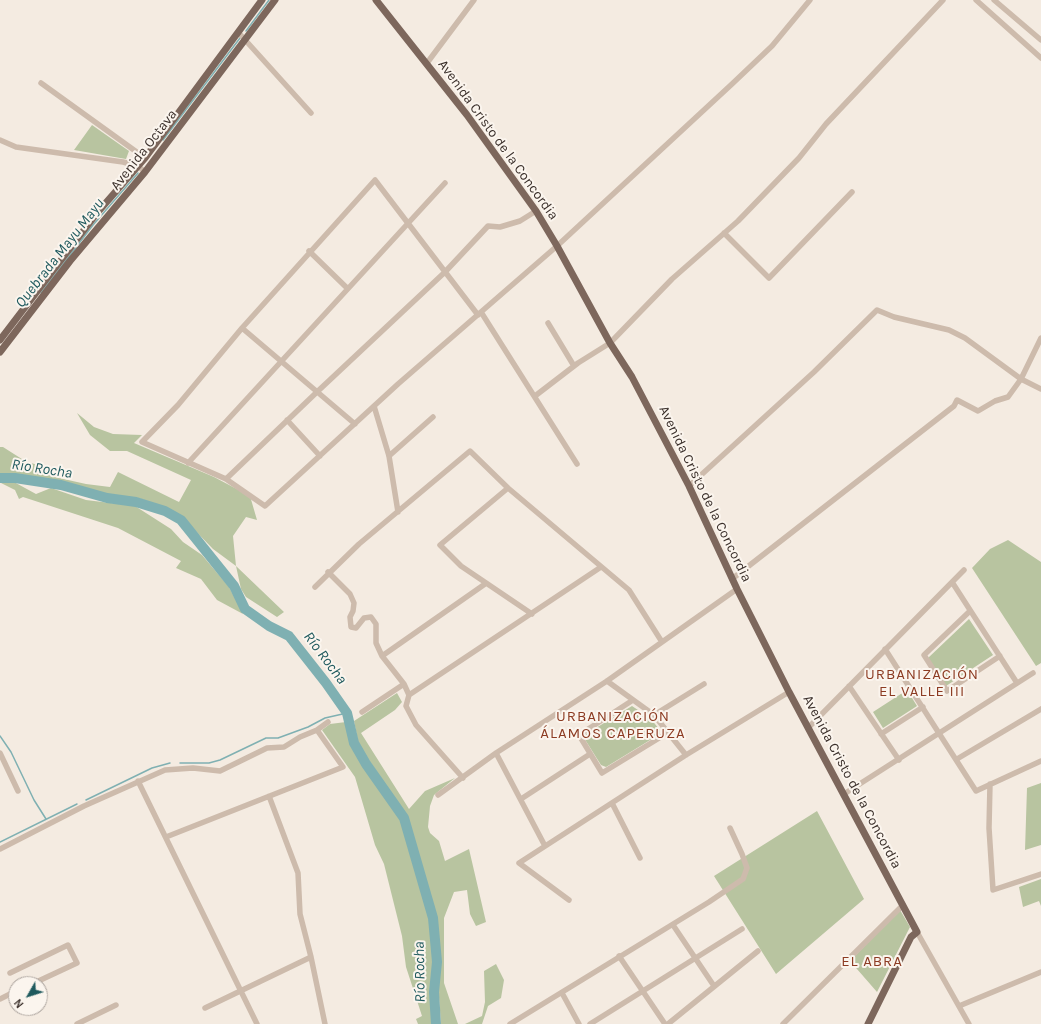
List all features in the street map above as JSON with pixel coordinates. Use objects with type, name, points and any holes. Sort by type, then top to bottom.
[{"type":"main road","name":"Avenida Octava","points":[[0,340],[93,219],[145,158],[262,0]]},
{"type":"main road","name":"Avenida Octava","points":[[0,352],[70,261],[145,172],[275,0]]},
{"type":"main road","name":"Avenida Cristo de la Concordia","points":[[376,0],[427,63],[480,133],[536,211],[557,246],[610,343],[632,377],[689,486],[732,579],[789,692],[904,906],[916,932]]},
{"type":"main road","points":[[868,1024],[911,937],[916,932]]},
{"type":"street","points":[[427,63],[474,0]]},
{"type":"street","points":[[576,464],[535,396],[479,313],[445,272],[375,180],[309,251],[178,404],[142,442],[226,479],[265,506],[374,406],[479,313],[557,246],[772,46],[810,0]]},
{"type":"street","points":[[535,396],[574,366],[610,343],[672,279],[724,233],[799,158],[826,124],[943,0]]},
{"type":"street","points":[[976,0],[1041,58]]},
{"type":"street","points":[[994,0],[1041,40]]},
{"type":"street","points":[[238,32],[311,113]]},
{"type":"street","points":[[41,84],[145,158]]},
{"type":"street","points":[[0,140],[16,147],[116,161],[138,166],[145,172]]},
{"type":"street","points":[[188,463],[445,183]]},
{"type":"street","points":[[724,233],[769,278],[852,192]]},
{"type":"street","points":[[226,479],[445,272],[488,226],[500,227],[520,221],[536,211]]},
{"type":"street","points":[[309,251],[347,288]]},
{"type":"street","points":[[689,486],[814,372],[877,310],[894,317],[949,330],[965,338],[1021,379],[1041,389]]},
{"type":"street","points":[[548,323],[574,366]]},
{"type":"street","points":[[242,328],[280,362],[318,391],[355,424]]},
{"type":"street","points":[[732,579],[954,406],[957,400],[978,411],[995,400],[1008,398],[1021,379],[1041,338]]},
{"type":"street","points":[[374,406],[389,456],[398,512]]},
{"type":"street","points":[[389,456],[433,417]]},
{"type":"street","points":[[287,420],[320,456]]},
{"type":"street","points":[[315,587],[328,572],[358,544],[470,451],[508,488],[629,590],[662,642]]},
{"type":"street","points":[[508,488],[440,545],[461,566],[485,584],[532,614]]},
{"type":"street","points":[[409,695],[601,567]]},
{"type":"street","points":[[808,728],[964,570]]},
{"type":"street","points":[[328,572],[350,594],[354,603],[350,618],[351,627],[356,628],[364,618],[370,617],[376,624],[376,643],[382,656],[404,684],[409,695],[406,706],[416,725],[463,778]]},
{"type":"street","points":[[952,582],[1017,683]]},
{"type":"street","points":[[382,656],[485,584]]},
{"type":"street","points":[[438,795],[496,753],[607,681],[737,589]]},
{"type":"street","points":[[970,611],[924,655],[947,691],[1000,656]]},
{"type":"street","points":[[885,649],[957,759],[976,791],[1041,761]]},
{"type":"street","points":[[844,794],[1033,673]]},
{"type":"street","points":[[607,681],[654,715],[686,755]]},
{"type":"street","points":[[362,712],[404,684]]},
{"type":"street","points":[[654,715],[704,684]]},
{"type":"street","points":[[849,686],[899,760]]},
{"type":"street","points":[[569,900],[519,863],[686,755],[789,692]]},
{"type":"street","points":[[633,700],[579,735],[602,773],[669,732]]},
{"type":"street","points":[[881,734],[923,707]]},
{"type":"street","points":[[957,759],[1041,709]]},
{"type":"street","points":[[0,849],[138,781],[165,770],[193,768],[220,771],[267,748],[284,747],[300,737],[317,730],[328,722]]},
{"type":"street","points":[[166,837],[343,767],[317,730]]},
{"type":"street","points":[[0,753],[18,791]]},
{"type":"street","points":[[496,753],[545,846]]},
{"type":"street","points":[[521,798],[590,754]]},
{"type":"street","points":[[138,781],[257,1024]]},
{"type":"street","points":[[990,784],[989,828],[993,890],[1041,874]]},
{"type":"street","points":[[269,796],[298,874],[300,914],[312,957],[325,1024]]},
{"type":"street","points":[[612,803],[640,858]]},
{"type":"street","points":[[510,1024],[672,925],[743,879],[747,868],[730,828]]},
{"type":"street","points":[[783,1024],[904,906]]},
{"type":"street","points":[[672,925],[714,986]]},
{"type":"street","points":[[590,1024],[742,929]]},
{"type":"street","name":"Avenida Cristo de la Concordia","points":[[916,932],[969,1024]]},
{"type":"street","points":[[10,973],[68,945],[76,962],[48,976]]},
{"type":"street","points":[[620,956],[642,992],[667,1024],[758,951]]},
{"type":"street","points":[[205,1008],[312,957]]},
{"type":"street","points":[[959,1006],[1041,972]]},
{"type":"street","points":[[562,993],[579,1024]]},
{"type":"street","points":[[77,1024],[116,1005]]},
{"type":"green space","points":[[92,125],[129,151],[126,159],[74,150]]},
{"type":"green space","points":[[77,413],[94,427],[113,434],[142,435],[134,443],[214,477],[250,496],[257,520],[246,517],[233,536],[236,566],[213,549],[184,519],[168,508],[138,498],[107,494],[46,479],[13,474],[0,474],[0,447],[3,447],[25,461],[53,470],[50,476],[86,484],[110,487],[118,472],[179,502],[191,480],[127,451],[110,451],[90,435]]},
{"type":"green space","points":[[14,482],[36,494],[51,488],[86,500],[135,506],[171,529],[183,542],[202,555],[229,587],[243,614],[217,600],[201,579],[176,568],[181,561],[118,528],[23,497],[19,499],[15,490],[1,483]]},
{"type":"green space","points":[[1008,540],[1041,562],[1041,663],[1036,666],[972,568],[990,549]]},
{"type":"green space","points":[[236,566],[284,612],[277,617],[246,597],[241,589]]},
{"type":"green space","points":[[969,619],[993,655],[946,686],[928,658]]},
{"type":"green space","points":[[907,690],[917,706],[883,728],[873,712]]},
{"type":"green space","points":[[397,693],[402,702],[395,710],[361,733],[409,809],[425,791],[455,778],[434,795],[430,806],[428,827],[430,833],[439,841],[445,861],[469,849],[486,922],[476,926],[470,914],[467,890],[454,892],[444,918],[444,983],[458,1024],[441,1024],[438,984],[441,964],[437,918],[407,816],[364,753],[358,741],[354,721]]},
{"type":"green space","points":[[632,706],[650,718],[660,730],[660,734],[606,767],[601,765],[584,738],[586,734]]},
{"type":"green space","points":[[346,722],[353,746],[402,821],[429,917],[434,961],[431,988],[433,1024],[418,1024],[416,1019],[422,1016],[406,967],[402,936],[384,864],[375,845],[355,777],[322,730],[330,724]]},
{"type":"green space","points":[[1041,783],[1041,845],[1025,850],[1027,788]]},
{"type":"green space","points":[[817,811],[864,899],[776,974],[714,876]]},
{"type":"green space","points":[[1041,879],[1041,906],[1039,901],[1023,907],[1019,887]]},
{"type":"green space","points":[[900,910],[910,927],[877,992],[850,961]]},
{"type":"green space","points":[[496,964],[504,980],[501,998],[488,1006],[482,1024],[465,1024],[482,1016],[485,1002],[484,971]]},
{"type":"waterway","name":"Quebrada Mayu Mayu","points":[[246,31],[269,0]]},
{"type":"waterway","name":"Quebrada Mayu Mayu","points":[[163,140],[240,38]]},
{"type":"waterway","name":"Quebrada Mayu Mayu","points":[[41,293],[93,225],[138,173]]},
{"type":"waterway","name":"Río Rocha","points":[[0,478],[15,478],[61,485],[107,498],[136,502],[165,511],[181,520],[234,586],[245,609],[269,626],[289,636],[326,683],[347,713],[354,743],[366,764],[404,818],[433,918],[437,962],[434,992],[436,1024]]},
{"type":"waterway","points":[[180,763],[209,763],[220,760],[266,738],[278,738],[308,727],[325,718],[347,713]]},
{"type":"waterway","points":[[0,736],[11,752],[34,800],[46,819]]},
{"type":"waterway","points":[[86,800],[152,768],[170,763]]},
{"type":"waterway","points":[[0,842],[77,804]]},
{"type":"district","name":"URBANIZACIÓN EL VALLE III","points":[[922,684]]},
{"type":"district","name":"URBANIZACIÓN ÁLAMOS CAPERUZA","points":[[613,726]]},
{"type":"district","name":"EL ABRA","points":[[872,962]]}]
